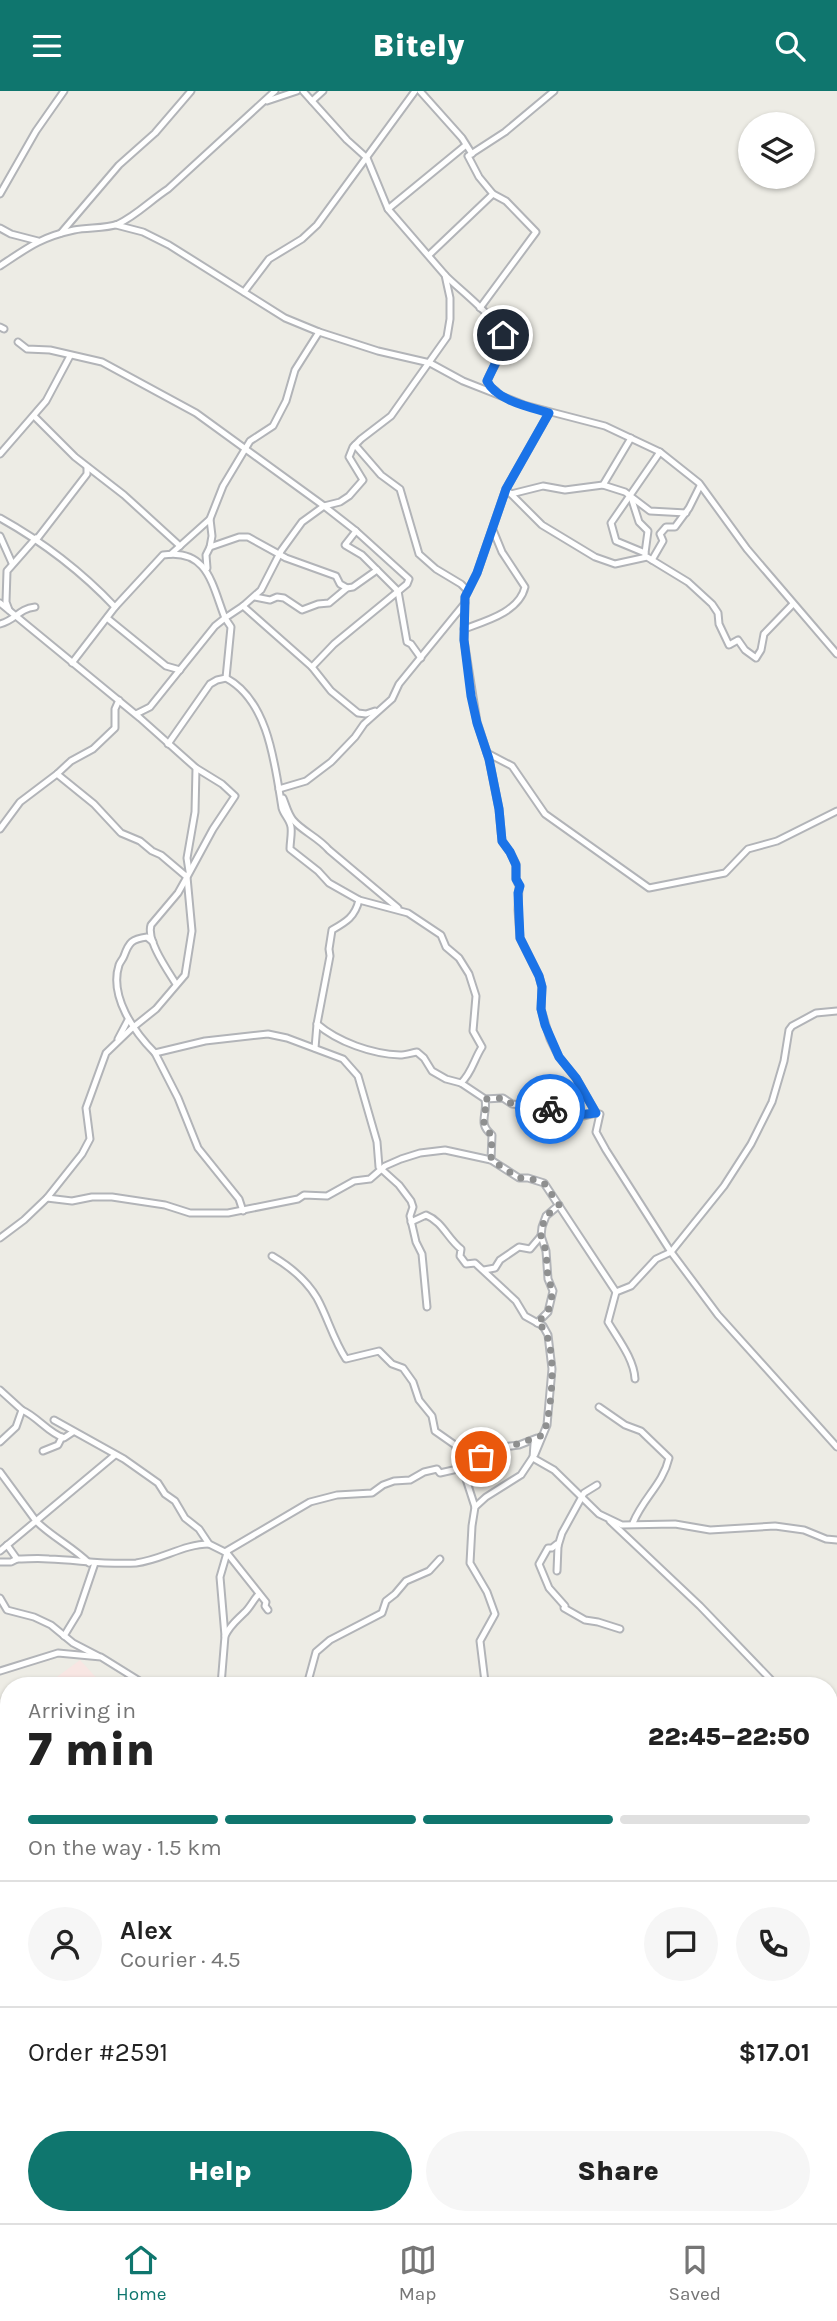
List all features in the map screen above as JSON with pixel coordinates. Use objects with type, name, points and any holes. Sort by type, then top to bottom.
[{"type":"street","points":[[0,194],[36,131],[64,91]]},
{"type":"street","points":[[61,234],[119,165],[155,134],[191,91]]},
{"type":"street","points":[[0,266],[38,241],[61,234],[116,225],[136,213],[168,189],[275,91]]},
{"type":"street","points":[[262,103],[297,91]]},
{"type":"street","points":[[303,91],[367,158],[388,209],[445,275],[499,327],[504,345],[487,381],[490,387],[502,396]]},
{"type":"street","points":[[313,101],[323,91]]},
{"type":"street","points":[[244,292],[269,260],[302,239],[317,225],[418,91],[472,154]]},
{"type":"street","points":[[480,308],[536,232],[506,201],[493,194],[479,177],[468,156],[522,120],[554,91]]},
{"type":"street","points":[[388,209],[466,145]]},
{"type":"street","points":[[429,255],[493,194]]},
{"type":"street","points":[[116,225],[143,232],[169,245],[285,317],[319,332],[379,351],[430,363],[463,381],[549,413],[605,426],[660,452],[678,464],[700,486],[747,549],[837,654]]},
{"type":"street","points":[[0,228],[10,234],[38,241]]},
{"type":"street","points":[[136,715],[150,707],[215,626],[255,597],[302,522],[324,506],[340,502],[349,496],[363,480],[349,457],[355,445],[391,416],[447,337],[450,299],[445,275]]},
{"type":"street","points":[[171,554],[210,519],[223,486],[245,448],[250,441],[273,426],[286,401],[295,370],[319,332]]},
{"type":"street","points":[[18,342],[27,349],[50,350],[89,358],[118,370],[142,386],[196,413],[324,506],[409,579],[407,584],[312,667]]},
{"type":"street","points":[[0,454],[46,401],[70,356]]},
{"type":"street","points":[[549,413],[506,489],[465,603],[464,629],[471,696],[499,809],[502,841],[516,865],[516,879],[520,886],[520,938],[539,976],[545,1025],[559,1057],[576,1078],[596,1113],[600,1114],[596,1132],[606,1150],[671,1252],[718,1315],[837,1447]]},
{"type":"street","points":[[34,416],[75,457],[124,495],[180,547]]},
{"type":"street","points":[[603,485],[631,438]]},
{"type":"street","points":[[0,442],[6,446]]},
{"type":"street","points":[[355,445],[381,475],[400,489],[419,554],[468,591]]},
{"type":"street","points":[[660,452],[611,523],[616,541],[645,555],[688,582],[712,604],[729,645],[738,640],[745,650],[756,658],[761,650],[764,633],[793,604]]},
{"type":"street","points":[[9,610],[6,602],[7,571],[37,539],[86,474],[87,467]]},
{"type":"street","points":[[511,494],[543,486],[565,490],[603,485],[625,492],[650,511],[686,513]]},
{"type":"street","points":[[652,560],[663,541],[660,534],[666,527],[674,527],[686,513],[700,486]]},
{"type":"street","points":[[506,489],[542,525],[595,557],[615,564],[645,555]]},
{"type":"street","points":[[631,496],[639,522],[648,531],[645,555]]},
{"type":"street","points":[[0,518],[37,539],[115,607]]},
{"type":"street","points":[[210,519],[212,537],[206,555],[207,570],[230,627],[226,678]]},
{"type":"street","points":[[464,629],[500,616],[523,596],[525,587],[502,552],[493,529]]},
{"type":"street","points":[[356,531],[346,546],[362,555],[398,591],[407,642],[421,658]]},
{"type":"street","points":[[0,536],[12,563]]},
{"type":"street","points":[[210,547],[239,537],[248,537],[279,555],[336,576],[340,584],[347,588],[353,587],[377,570]]},
{"type":"street","points":[[72,663],[115,607],[163,555],[188,557],[207,570]]},
{"type":"street","points":[[255,597],[270,600],[284,598],[302,610],[329,603],[347,588]]},
{"type":"street","points":[[0,603],[119,700],[196,768],[222,784],[235,796],[213,829],[178,893],[149,931],[176,985]]},
{"type":"street","points":[[278,788],[306,781],[344,750],[364,724],[392,699],[399,684],[465,603]]},
{"type":"street","points":[[0,624],[8,622],[20,611],[35,607]]},
{"type":"street","points":[[243,607],[312,667],[331,691],[358,713],[366,714],[378,710]]},
{"type":"street","points":[[107,618],[166,666],[180,670]]},
{"type":"street","points":[[168,744],[210,684],[226,678]]},
{"type":"street","points":[[226,678],[243,691],[258,711],[269,743],[283,813],[291,827],[290,849],[329,883],[359,900],[403,911]]},
{"type":"street","points":[[0,829],[20,802],[115,729],[115,709],[119,700]]},
{"type":"street","points":[[487,753],[512,766],[545,814],[649,888],[725,873],[748,849],[777,841],[837,811]]},
{"type":"street","points":[[0,1238],[47,1198],[90,1139],[86,1108],[106,1053],[156,1009],[185,975],[192,931],[187,858],[195,812],[196,768]]},
{"type":"street","points":[[57,774],[94,804],[121,833],[140,841],[188,875]]},
{"type":"street","points":[[278,788],[291,818],[298,825],[320,839],[329,850],[403,911],[441,935],[446,947],[460,958],[476,996],[473,1031],[482,1047],[475,1057],[468,1077],[461,1083]]},
{"type":"street","points":[[315,1048],[332,930],[346,923],[357,908],[359,900]]},
{"type":"street","points":[[153,942],[147,937],[134,939],[128,944],[119,965],[117,990],[132,1028],[155,1053],[178,1098],[198,1148],[239,1199],[243,1211]]},
{"type":"street","points":[[616,1292],[631,1286],[656,1259],[671,1252],[724,1187],[768,1111],[792,1026],[816,1013],[837,1011]]},
{"type":"street","points":[[116,1042],[128,1023],[128,1018]]},
{"type":"street","points":[[317,1024],[332,1036],[351,1044],[402,1055],[417,1052],[432,1071],[461,1083],[485,1099],[503,1098],[512,1104],[540,1112],[560,1108],[583,1116],[596,1113]]},
{"type":"street","points":[[155,1053],[205,1041],[268,1034],[287,1038],[343,1059],[358,1076],[377,1142],[379,1167],[399,1185],[411,1201],[413,1207],[410,1216],[416,1242],[422,1254],[427,1307]]},
{"type":"street","points":[[485,1099],[483,1125],[484,1130],[492,1135],[491,1160]]},
{"type":"street","points":[[47,1198],[72,1201],[112,1197],[165,1205],[190,1213],[228,1213],[298,1199],[304,1195],[327,1196],[354,1181],[367,1180],[411,1156],[445,1150],[491,1160],[519,1178],[544,1183],[559,1205],[616,1292],[608,1322],[633,1367],[635,1379]]},
{"type":"street","points":[[484,1271],[495,1268],[500,1260],[519,1247],[530,1249],[541,1236],[546,1216],[559,1205]]},
{"type":"street","points":[[411,1222],[426,1215],[435,1220],[461,1249],[460,1256],[466,1264],[475,1263],[516,1301],[525,1316],[543,1326],[548,1335],[552,1369],[549,1411],[543,1435],[522,1475],[475,1507]]},
{"type":"street","points":[[537,1323],[548,1312],[553,1291],[548,1279],[546,1251],[541,1236]]},
{"type":"street","points":[[272,1257],[297,1275],[318,1300],[331,1334],[346,1359],[379,1351],[392,1364],[402,1368],[414,1382],[419,1400],[432,1416],[435,1431],[454,1445],[475,1507],[470,1563],[487,1592],[495,1614],[480,1641],[484,1677]]},
{"type":"street","points":[[0,1390],[22,1410],[55,1435],[62,1437]]},
{"type":"street","points":[[599,1407],[625,1425],[641,1431],[669,1458],[665,1473],[639,1507],[632,1523]]},
{"type":"street","points":[[0,1442],[16,1427],[22,1410]]},
{"type":"street","points":[[54,1420],[124,1459],[158,1483],[209,1544]]},
{"type":"street","points":[[43,1451],[58,1445],[62,1437],[73,1432]]},
{"type":"street","points":[[222,1677],[225,1636],[220,1577],[226,1552],[310,1502],[337,1495],[372,1493],[383,1485],[410,1480],[432,1469],[437,1469],[440,1473],[462,1468],[503,1447],[519,1445],[543,1435]]},
{"type":"street","points":[[17,1559],[3,1546],[115,1455]]},
{"type":"street","points":[[533,1458],[554,1470],[607,1519],[698,1604],[768,1677]]},
{"type":"street","points":[[0,1472],[36,1521],[92,1563]]},
{"type":"street","points":[[557,1571],[558,1546],[562,1533],[586,1491],[597,1485]]},
{"type":"street","points":[[607,1519],[622,1525],[675,1524],[710,1530],[775,1525],[837,1540]]},
{"type":"street","points":[[0,1562],[17,1559],[92,1563],[143,1562],[198,1544],[209,1544],[226,1552],[266,1602],[268,1609]]},
{"type":"street","points":[[558,1546],[556,1544],[548,1548],[539,1565],[549,1588],[564,1607],[585,1621],[620,1629]]},
{"type":"street","points":[[309,1677],[316,1652],[348,1628],[382,1613],[386,1601],[406,1581],[429,1571],[440,1559]]},
{"type":"street","points":[[64,1636],[78,1613],[92,1563]]},
{"type":"street","points":[[225,1636],[235,1620],[244,1614],[250,1602],[259,1594]]},
{"type":"street","points":[[0,1598],[7,1610],[51,1625],[73,1643],[133,1677]]},
{"type":"street","points":[[0,1671],[58,1653],[100,1657]]},
{"type":"shaded area","points":[[80,1660],[96,1677],[57,1677]]},
{"type":"way so far","points":[[481,1457],[543,1435],[547,1425],[552,1369],[548,1335],[543,1326],[537,1323],[548,1312],[553,1291],[548,1279],[546,1251],[541,1236],[546,1216],[559,1205],[544,1183],[519,1178],[491,1160],[492,1135],[484,1130],[483,1125],[485,1099],[503,1098],[512,1104],[540,1112],[550,1109]]},
{"type":"route","points":[[503,335],[504,345],[487,381],[490,387],[502,396],[549,413],[506,489],[477,573],[465,597],[464,640],[471,696],[489,759],[502,841],[516,865],[516,879],[520,886],[520,938],[539,976],[542,987],[541,1009],[550,1039],[596,1113],[583,1116],[570,1113],[566,1108],[550,1109]]}]
